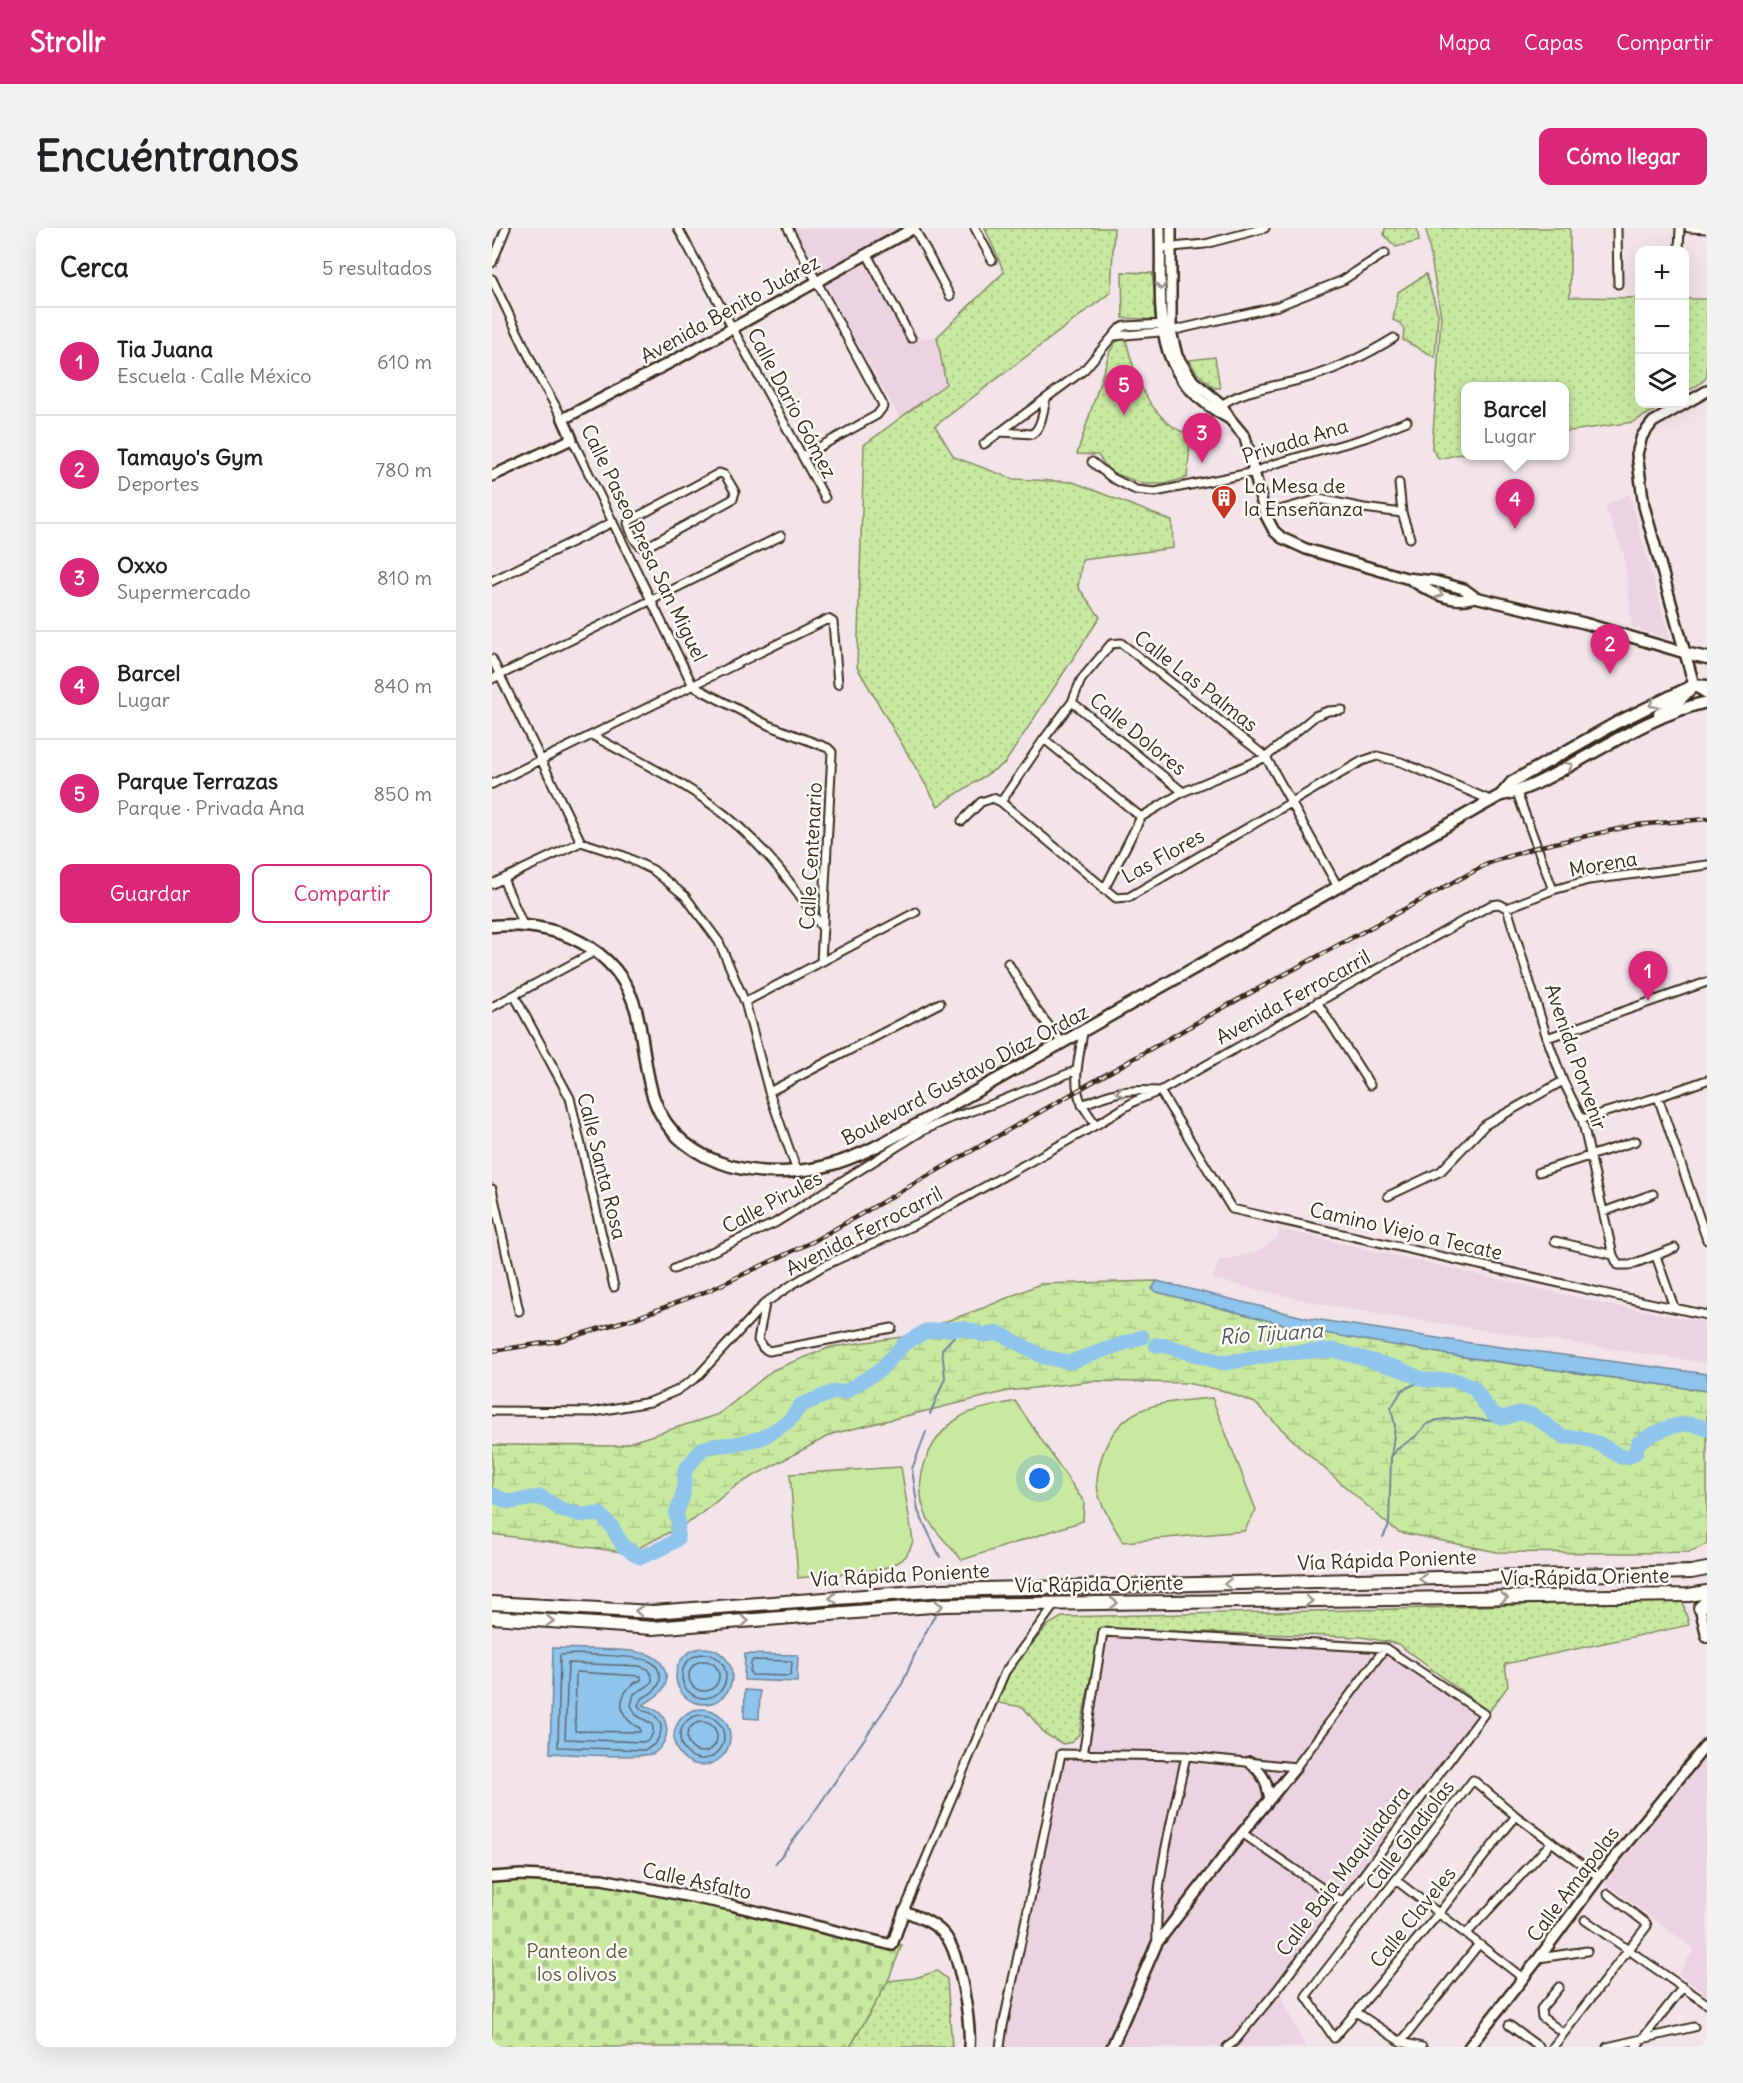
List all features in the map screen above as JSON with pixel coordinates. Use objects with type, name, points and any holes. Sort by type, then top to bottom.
[{"type":"highway","name":"Vía Rápida Poniente","points":[[492,1603],[653,1612],[943,1590],[1691,1572],[1707,1569]]},
{"type":"highway","name":"Vía Rápida Oriente","points":[[492,1617],[653,1628],[944,1605],[1689,1595],[1707,1592]]},
{"type":"main road","points":[[1685,653],[1707,658]]},
{"type":"main road","points":[[1694,685],[1707,686]]},
{"type":"main road","points":[[1694,685],[1707,693]]},
{"type":"main road","points":[[1642,726],[1677,703],[1694,685]]},
{"type":"main road","name":"Boulevard Gustavo Díaz Ordaz","points":[[492,926],[523,925],[562,933],[596,951],[619,976],[636,1010],[654,1099],[664,1120],[680,1140],[702,1155],[730,1166],[760,1171],[797,1171],[821,1167],[853,1157],[920,1128],[1062,1042],[1501,795],[1512,782],[1616,723],[1694,685]]},
{"type":"main road","name":"Boulevard Gustavo Díaz Ordaz","points":[[1501,795],[1517,793],[1642,726],[1707,702]]},
{"type":"street","points":[[492,263],[506,228]]},
{"type":"street","name":"Calle Dario Gómez","points":[[678,228],[825,498]]},
{"type":"street","points":[[788,228],[883,407],[877,415],[803,456]]},
{"type":"street","points":[[914,228],[950,297]]},
{"type":"street","name":"Avenida Benito Juárez","points":[[563,418],[734,328],[914,228]]},
{"type":"street","points":[[975,228],[992,260]]},
{"type":"street","points":[[1160,228],[1167,328],[1175,350],[1181,365],[1193,381],[1245,437],[1265,514],[1274,531],[1293,544],[1406,578],[1431,592],[1461,601],[1475,597],[1584,623],[1685,653]]},
{"type":"street","points":[[1167,328],[1171,228]]},
{"type":"street","points":[[1161,248],[1205,244],[1265,228]]},
{"type":"street","points":[[1617,228],[1618,284]]},
{"type":"street","points":[[1679,246],[1680,228]]},
{"type":"street","points":[[1689,228],[1707,229]]},
{"type":"street","points":[[984,444],[1084,370],[1114,336],[1135,330],[1183,327],[1245,315],[1293,301],[1343,280],[1384,253]]},
{"type":"street","points":[[867,254],[910,338]]},
{"type":"street","name":"Calle Paseo Presa San Miguel","points":[[492,279],[540,379],[563,418],[693,686],[768,725],[828,748],[832,752]]},
{"type":"street","points":[[1218,408],[1234,397],[1320,373],[1373,351],[1394,338]]},
{"type":"street","points":[[1694,685],[1644,506],[1637,454],[1642,436],[1653,422],[1707,391]]},
{"type":"street","points":[[1001,432],[1036,433],[1046,399]]},
{"type":"street","name":"Privada Ana","points":[[1092,462],[1112,478],[1136,490],[1146,492],[1173,489],[1255,472],[1274,464],[1365,438],[1407,421]]},
{"type":"street","points":[[492,476],[572,439]]},
{"type":"street","points":[[719,473],[725,475],[735,492],[733,499],[646,547],[639,546],[633,535],[628,523],[635,516],[719,473]]},
{"type":"street","points":[[1399,483],[1402,513],[1410,538]]},
{"type":"street","points":[[1265,514],[1319,499],[1402,513]]},
{"type":"street","points":[[492,581],[613,522]]},
{"type":"street","points":[[622,541],[633,535]]},
{"type":"street","points":[[492,679],[781,536]]},
{"type":"street","points":[[492,784],[828,619],[833,622],[838,684]]},
{"type":"street","name":"Calle Las Palmas","points":[[1002,802],[1072,702],[1082,680],[1111,644],[1121,643],[1266,757],[1338,887]]},
{"type":"street","points":[[492,660],[581,842]]},
{"type":"street","name":"Calle Dolores","points":[[1072,702],[1184,792]]},
{"type":"street","points":[[1104,890],[1141,816],[1184,792],[1266,757],[1315,716],[1328,711],[1342,710]]},
{"type":"street","points":[[592,735],[677,782],[720,812],[771,859],[803,899],[823,929]]},
{"type":"street","points":[[1044,739],[1141,816]]},
{"type":"street","name":"Calle Centenario","points":[[821,963],[832,752]]},
{"type":"street","name":"Las Flores","points":[[1002,802],[1116,898],[1129,897],[1362,761],[1377,756],[1424,771],[1490,801]]},
{"type":"street","points":[[1512,782],[1552,890]]},
{"type":"street","points":[[962,821],[988,798],[1002,802]]},
{"type":"street","points":[[492,884],[581,842],[624,856],[653,870],[686,896],[719,942],[745,1002],[769,1092],[797,1171]]},
{"type":"street","name":"Morena","points":[[1507,908],[1552,890],[1589,880],[1707,865]]},
{"type":"street","points":[[503,879],[523,925]]},
{"type":"street","name":"Avenida Ferrocarril","points":[[492,1411],[593,1412],[634,1406],[662,1398],[697,1377],[765,1303],[823,1266],[921,1222],[1491,905],[1499,904],[1507,908]]},
{"type":"street","name":"Avenida Porvenir","points":[[1507,908],[1547,1038],[1563,1081],[1582,1119],[1612,1255]]},
{"type":"street","points":[[745,1002],[916,912]]},
{"type":"street","points":[[492,1007],[596,951]]},
{"type":"street","points":[[1008,963],[1037,1011],[1062,1042]]},
{"type":"street","points":[[1547,1038],[1707,982]]},
{"type":"street","name":"Calle Santa Rosa","points":[[514,995],[570,1098],[614,1287]]},
{"type":"street","points":[[1317,1002],[1370,1084]]},
{"type":"street","points":[[769,1092],[940,1003]]},
{"type":"street","points":[[1083,1032],[1077,1070],[1077,1091],[1082,1105],[1096,1125]]},
{"type":"street","name":"Calle Pirules","points":[[675,1269],[775,1223],[920,1128],[990,1105],[1077,1070]]},
{"type":"street","points":[[1582,1119],[1707,1080]]},
{"type":"street","points":[[1388,1196],[1441,1171],[1485,1125],[1563,1081]]},
{"type":"street","points":[[1082,1105],[1116,1091],[1133,1089],[1160,1091]]},
{"type":"street","name":"Camino Viejo a Tecate","points":[[1160,1091],[1232,1209],[1707,1315]]},
{"type":"street","points":[[1658,1097],[1707,1240]]},
{"type":"street","points":[[1539,1172],[1636,1141]]},
{"type":"street","points":[[492,1189],[495,1216],[519,1311]]},
{"type":"street","points":[[1603,1212],[1653,1194]]},
{"type":"street","points":[[1555,1241],[1612,1255],[1618,1265],[1630,1265],[1675,1248]]},
{"type":"street","points":[[1656,1256],[1674,1307]]},
{"type":"street","points":[[765,1303],[758,1340],[763,1348],[770,1351],[892,1328]]},
{"type":"street","points":[[969,2047],[970,2032],[957,1961],[946,1936],[929,1921],[904,1911],[1005,1672],[1055,1604]]},
{"type":"street","points":[[1703,1605],[1707,1637]]},
{"type":"street","points":[[1083,1755],[1103,1632],[1385,1648]]},
{"type":"street","points":[[1112,2047],[1158,1942],[1296,1767],[1385,1648]]},
{"type":"street","name":"Calle Baja Maquiladora","points":[[1227,2047],[1234,2042],[1277,1990],[1484,1714],[1385,1648]]},
{"type":"street","name":"Calle Amapolas","points":[[1469,2047],[1599,1877],[1707,1744]]},
{"type":"street","points":[[1000,2047],[1061,1754],[1186,1756],[1296,1767]]},
{"type":"street","points":[[1158,1942],[1156,1922],[1163,1868],[1186,1756]]},
{"type":"street","points":[[1250,1762],[1262,1773],[1267,1782],[1270,1799]]},
{"type":"street","name":"Calle Gladiolas","points":[[1334,2038],[1306,1996],[1473,1780],[1516,1816],[1599,1877]]},
{"type":"street","name":"Calle Claveles","points":[[1334,2038],[1439,1913],[1516,1816]]},
{"type":"street","points":[[1242,1833],[1342,1902]]},
{"type":"street","points":[[1466,1934],[1552,1842]]},
{"type":"street","name":"Calle Asfalto","points":[[492,1877],[521,1875],[602,1879],[730,1905],[892,1945],[904,1911]]},
{"type":"street","points":[[1397,1881],[1523,1978]]},
{"type":"street","points":[[1553,2047],[1645,1929],[1646,1923],[1608,1894]]},
{"type":"street","points":[[1585,1920],[1707,2004]]},
{"type":"street","points":[[1401,2042],[1479,1944]]},
{"type":"street","points":[[1539,1958],[1587,1950]]},
{"type":"street","points":[[1559,1987],[1540,2013],[1563,2033]]},
{"type":"street","points":[[1636,2047],[1683,1987]]},
{"type":"street","points":[[1356,2012],[1401,2042],[1422,2047]]},
{"type":"street","points":[[1509,2025],[1539,2047]]},
{"type":"street","points":[[1607,2047],[1694,2026]]},
{"type":"shaded area","points":[[794,228],[901,228],[862,249],[920,338],[937,337],[946,384],[900,419]]},
{"type":"shaded area","points":[[1213,419],[1236,436],[1190,444],[1198,434]]},
{"type":"shaded area","points":[[1629,494],[1670,639],[1632,627],[1624,555],[1605,506]]},
{"type":"shaded area","points":[[1279,1229],[1610,1305],[1707,1322],[1707,1363],[1389,1316],[1316,1303],[1213,1279],[1218,1261],[1253,1253],[1278,1238]]},
{"type":"shaded area","points":[[1103,1632],[1385,1648],[1484,1714],[1277,1989],[1305,2047],[1000,2047],[1061,1754],[1083,1755]]},
{"type":"shaded area","points":[[1707,1755],[1707,1995],[1678,1974],[1694,1949],[1605,1883]]},
{"type":"green space","points":[[985,228],[1114,228],[1111,292],[935,426],[954,457],[1013,479],[1073,482],[1172,521],[1173,548],[1082,560],[1078,587],[1100,617],[1005,763],[938,806],[857,667],[864,445],[946,384],[937,337],[1004,272]]},
{"type":"green space","points":[[1385,228],[1417,228],[1419,241],[1396,247],[1384,235]]},
{"type":"green space","points":[[1426,228],[1570,228],[1570,297],[1635,298],[1635,408],[1659,408],[1633,422],[1569,431],[1569,382],[1461,382],[1461,454],[1439,459],[1432,449],[1441,317]]},
{"type":"green space","points":[[1122,272],[1152,273],[1158,320],[1123,318]]},
{"type":"green space","points":[[1426,274],[1438,314],[1435,357],[1403,340],[1404,329],[1400,323],[1393,320],[1398,292]]},
{"type":"green space","points":[[1689,299],[1707,299],[1707,377],[1689,390]]},
{"type":"green space","points":[[1123,338],[1126,340],[1138,380],[1151,404],[1160,415],[1182,432],[1189,426],[1198,434],[1190,444],[1187,478],[1163,484],[1143,484],[1109,471],[1098,455],[1077,454],[1110,351],[1116,342]]},
{"type":"green space","points":[[1215,357],[1220,388],[1214,388],[1197,373],[1189,360]]},
{"type":"green space","points":[[1157,1281],[1153,1289],[1450,1355],[1707,1391],[1707,1544],[1689,1552],[1497,1552],[1399,1532],[1301,1448],[1255,1403],[1221,1390],[1186,1383],[1093,1381],[1008,1391],[832,1434],[737,1485],[693,1520],[629,1553],[492,1534],[492,1445],[619,1446],[719,1414],[773,1370],[831,1347],[902,1337],[986,1307],[1040,1284]]},
{"type":"green space","points":[[1212,1398],[1256,1510],[1244,1531],[1123,1542],[1104,1508],[1098,1491],[1099,1466],[1110,1438],[1120,1424],[1146,1408],[1177,1401]]},
{"type":"green space","points":[[1015,1401],[1084,1502],[1083,1521],[962,1560],[927,1517],[922,1503],[921,1488],[926,1460],[940,1435],[962,1416],[980,1409]]},
{"type":"green space","points":[[901,1467],[913,1541],[905,1557],[897,1563],[877,1570],[798,1578],[790,1474]]},
{"type":"green space","points":[[1682,1599],[1689,1625],[1505,1664],[1508,1686],[1489,1712],[1398,1644],[1362,1637],[1101,1629],[1079,1734],[1072,1742],[1063,1744],[1045,1734],[1023,1707],[998,1703],[1008,1673],[1048,1625],[1062,1617]]},
{"type":"green space","name":"Panteon de los olivos","points":[[492,1877],[602,1879],[892,1945],[902,1945],[888,1981],[850,2047],[492,2047]]},
{"type":"green space","points":[[937,1971],[947,1979],[952,2047],[850,2047],[888,1981],[915,1978]]},
{"type":"water","points":[[1157,1281],[1307,1318],[1463,1342],[1707,1374],[1707,1391],[1450,1355],[1301,1329],[1157,1292],[1152,1289]]},
{"type":"water","points":[[553,1648],[605,1649],[644,1653],[659,1661],[666,1674],[665,1685],[660,1693],[643,1705],[658,1711],[665,1721],[667,1733],[660,1748],[654,1753],[635,1756],[550,1753]]},
{"type":"water","points":[[698,1648],[710,1648],[720,1652],[728,1660],[732,1676],[728,1692],[720,1700],[710,1704],[698,1704],[688,1700],[680,1692],[676,1682],[676,1670],[680,1660],[688,1652]]},
{"type":"water","points":[[745,1654],[798,1655],[797,1682],[744,1680]]},
{"type":"water","points":[[745,1690],[760,1691],[759,1719],[744,1718]]},
{"type":"water","points":[[696,1709],[708,1709],[718,1713],[726,1721],[730,1737],[726,1753],[718,1761],[708,1765],[696,1765],[686,1761],[678,1753],[674,1743],[674,1731],[678,1721],[686,1713]]},
{"type":"waterway","points":[[930,1414],[945,1378],[942,1349],[962,1328]]},
{"type":"waterway","name":"Río Tijuana","points":[[492,1495],[509,1502],[541,1497],[564,1511],[584,1515],[600,1514],[612,1527],[623,1546],[640,1557],[677,1539],[676,1514],[683,1496],[685,1470],[702,1449],[762,1438],[789,1421],[801,1405],[834,1392],[845,1392],[880,1370],[904,1344],[926,1331],[962,1328],[985,1335],[999,1333],[1044,1357],[1070,1362],[1142,1337]]},
{"type":"waterway","name":"Río Tijuana","points":[[1156,1345],[1167,1346],[1224,1363],[1282,1353],[1334,1350],[1400,1369],[1424,1380],[1453,1380],[1464,1383],[1474,1388],[1494,1414],[1503,1418],[1519,1413],[1533,1415],[1563,1437],[1582,1438],[1600,1444],[1621,1457],[1630,1456],[1636,1452],[1638,1443],[1672,1427],[1690,1424],[1707,1429]]},
{"type":"waterway","points":[[1383,1537],[1389,1525],[1391,1458],[1395,1426],[1391,1408],[1402,1390],[1424,1380]]},
{"type":"waterway","points":[[1392,1456],[1426,1425],[1437,1420],[1463,1418],[1492,1421],[1503,1418]]},
{"type":"waterway","points":[[926,1432],[912,1469],[918,1511],[940,1557]]},
{"type":"waterway","points":[[775,1864],[808,1821],[902,1684],[936,1613]]},
{"type":"railway","points":[[492,1351],[558,1341],[638,1317],[710,1290],[812,1242],[1210,1015],[1489,863],[1537,847],[1636,825],[1707,819]]},
{"type":"place","name":"Parque Terrazas","points":[[1124,415]]},
{"type":"place","name":"Oxxo","points":[[1202,463]]},
{"type":"place","name":"La Mesa de la Enseñanza","points":[[1224,521]]},
{"type":"place","name":"Barcel","points":[[1515,529]]},
{"type":"place","name":"Tamayo's Gym","points":[[1610,674]]},
{"type":"place","name":"Tia Juana","points":[[1648,1001]]}]
